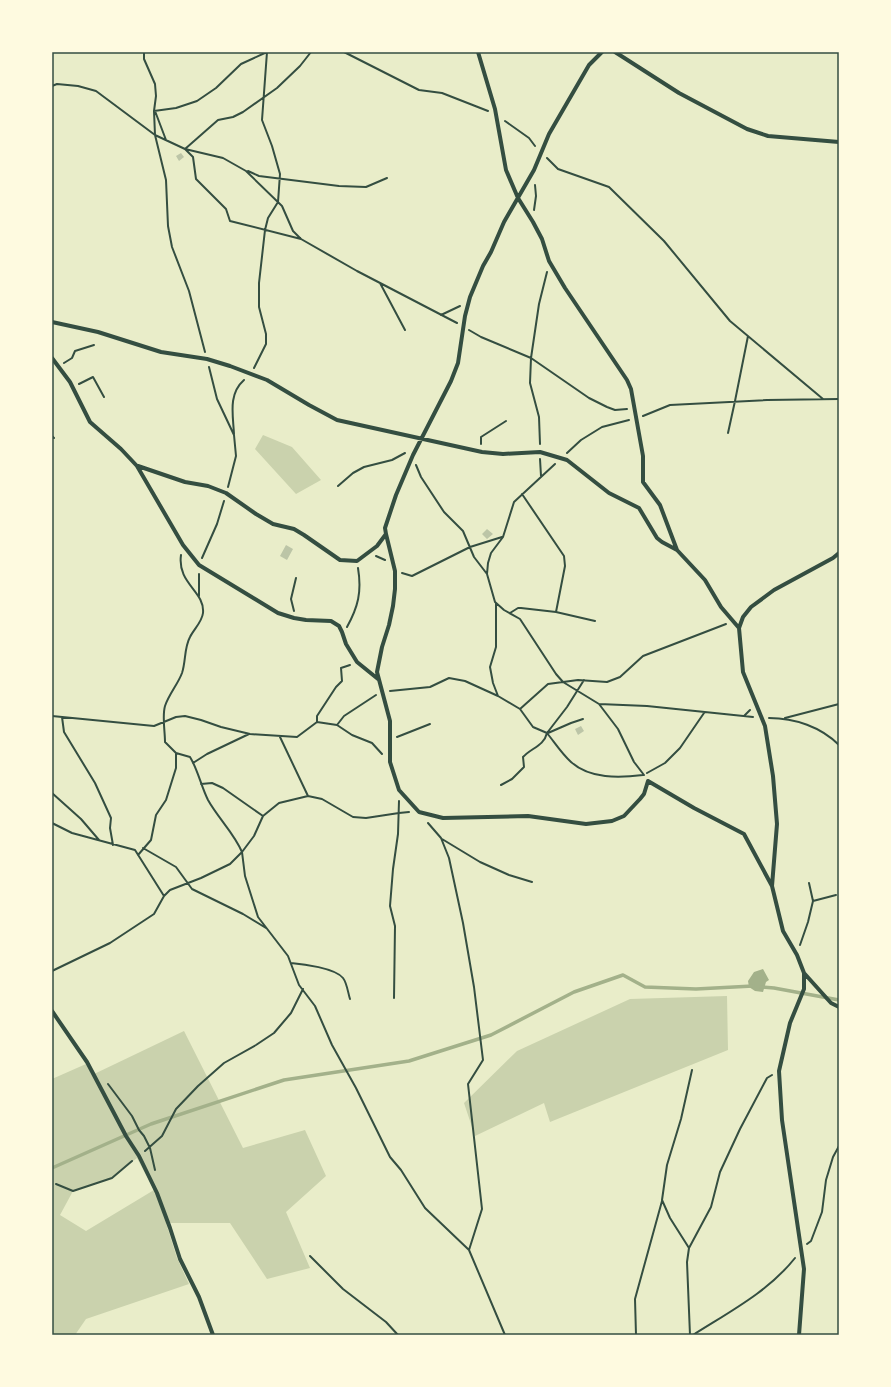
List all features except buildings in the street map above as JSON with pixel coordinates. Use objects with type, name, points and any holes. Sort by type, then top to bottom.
[{"type":"street","points":[[478,52],[496,114],[506,170],[518,198],[542,240],[549,261],[565,288],[627,380],[631,389],[636,408],[643,456],[642,482],[660,505],[678,550],[705,580],[721,607],[739,628]]},
{"type":"street","points":[[602,52],[589,64],[549,134],[534,170],[504,222],[483,266],[470,297],[465,316],[458,363],[451,381],[413,454],[396,495],[385,528],[395,571],[393,606],[379,658],[377,672],[390,721],[390,762],[399,790],[419,812],[443,818],[528,816],[586,824],[612,821],[624,816],[635,805],[644,794],[648,781],[694,808],[744,834],[772,886],[783,930],[797,955],[804,973],[831,1003],[839,1007]]},
{"type":"street","points":[[615,52],[679,93],[747,129],[768,136],[839,142]]},
{"type":"street","points":[[52,322],[98,332],[161,352],[207,359],[251,374],[267,380],[337,420],[482,452],[503,454],[540,452],[567,460],[608,493],[639,508],[657,538],[678,550]]},
{"type":"street","points":[[52,358],[73,388],[90,422],[121,449],[137,466],[183,545],[199,565],[272,610],[294,618],[330,620],[338,626],[346,644],[358,662],[378,680]]},
{"type":"street","points":[[137,466],[185,482],[208,486],[226,493],[273,524],[294,530],[304,535],[340,560],[357,561],[377,546],[386,534]]},
{"type":"street","points":[[772,886],[777,824],[773,776],[762,718],[743,672],[739,628],[743,617],[751,607],[774,590],[833,558],[839,553]]},
{"type":"street","points":[[799,1335],[804,1269],[782,1120],[779,1071],[790,1023],[804,989],[804,973]]},
{"type":"street","points":[[52,1011],[86,1062],[126,1136],[139,1156],[170,1228],[180,1259],[199,1297],[214,1335]]},
{"type":"path","points":[[144,52],[144,59],[155,84],[155,135],[166,180],[168,226],[172,247],[189,291],[217,399],[234,435]]},
{"type":"path","points":[[155,111],[176,108],[197,101],[216,88],[241,64],[267,52],[262,120],[280,174],[278,202],[268,218],[265,230],[259,283],[259,307],[266,334],[266,344],[251,374],[238,385],[232,402],[236,456],[217,524],[199,565],[199,596],[203,612],[189,638],[182,673],[165,707],[165,742],[176,753],[190,757],[214,809],[242,852],[245,876],[258,917],[288,956],[303,989],[315,1006],[332,1045],[356,1088],[390,1158],[401,1170],[425,1208],[469,1250],[505,1335]]},
{"type":"path","points":[[185,148],[218,120],[233,117],[263,99],[300,66],[311,52]]},
{"type":"path","points":[[344,52],[419,90],[442,93],[496,114],[528,138],[558,169],[609,187],[664,241],[730,321],[823,399]]},
{"type":"path","points":[[52,86],[57,84],[78,86],[96,92],[155,135],[166,141],[185,148],[223,158],[246,171],[259,176],[339,186],[366,186],[387,178]]},
{"type":"path","points":[[155,111],[166,141]]},
{"type":"path","points":[[185,148],[193,157],[196,179],[226,209],[230,221],[301,239],[482,337],[531,358],[589,398],[616,410],[636,408]]},
{"type":"path","points":[[533,222],[536,196],[534,170]]},
{"type":"path","points":[[246,171],[282,206],[293,230],[301,239]]},
{"type":"path","points":[[541,477],[539,417],[530,383],[531,358],[539,304],[549,261]]},
{"type":"path","points":[[379,282],[405,330]]},
{"type":"path","points":[[441,314],[458,308],[470,297]]},
{"type":"path","points":[[728,433],[748,336]]},
{"type":"path","points":[[58,366],[72,358],[75,351],[94,345]]},
{"type":"path","points":[[73,388],[93,377],[104,397]]},
{"type":"path","points":[[482,452],[481,437],[506,421]]},
{"type":"path","points":[[338,486],[353,473],[364,467],[392,460],[411,450]]},
{"type":"path","points":[[413,454],[421,477],[444,512],[464,531],[474,557],[487,574],[495,602],[496,647],[490,667],[493,683],[498,696]]},
{"type":"path","points":[[522,494],[564,556],[565,566],[556,612]]},
{"type":"path","points":[[370,552],[388,561],[395,571],[412,576],[470,547],[503,537]]},
{"type":"path","points":[[183,545],[180,563],[182,571],[189,584],[199,596]]},
{"type":"path","points":[[343,635],[355,613],[360,598],[357,561]]},
{"type":"path","points":[[294,618],[294,610],[291,599],[296,578]]},
{"type":"path","points":[[495,602],[520,619],[556,674],[563,682],[599,704],[618,729],[634,762],[648,781]]},
{"type":"path","points":[[510,613],[518,608],[521,608],[556,612],[595,620]]},
{"type":"path","points":[[520,709],[548,684],[584,680],[608,682],[620,677],[643,656],[734,622]]},
{"type":"path","points":[[317,722],[317,716],[336,687],[342,681],[341,668],[358,662]]},
{"type":"path","points":[[337,724],[344,716],[382,691],[404,691],[430,687],[449,678],[456,678],[498,696],[520,709],[533,727],[547,733],[571,762],[585,771],[607,776],[633,776],[644,775],[665,763],[680,748],[704,713]]},
{"type":"path","points":[[501,785],[512,779],[524,767],[523,757],[528,752],[546,740],[547,733],[578,691],[584,680]]},
{"type":"path","points":[[599,704],[647,706],[762,718],[784,718],[839,704]]},
{"type":"path","points":[[52,716],[154,726],[176,717],[184,716],[250,734],[280,737],[297,737],[317,722],[337,724],[352,735],[372,743],[390,762]]},
{"type":"path","points":[[62,716],[64,732],[95,783],[111,818],[110,828],[113,845]]},
{"type":"path","points":[[784,718],[806,724],[831,738],[839,746]]},
{"type":"path","points":[[547,733],[583,719]]},
{"type":"path","points":[[390,740],[430,724]]},
{"type":"path","points":[[193,763],[207,754],[250,734]]},
{"type":"path","points":[[280,737],[308,796]]},
{"type":"path","points":[[138,855],[151,840],[156,815],[166,800],[176,768],[176,753]]},
{"type":"path","points":[[202,784],[212,783],[223,788],[263,816]]},
{"type":"path","points":[[394,998],[395,926],[390,906],[399,813],[399,790]]},
{"type":"path","points":[[52,793],[81,819],[99,841]]},
{"type":"path","points":[[52,971],[110,943],[154,914],[164,896],[170,890],[230,864],[242,852],[254,836],[263,816],[279,803],[308,796],[322,799],[353,817],[366,818],[399,813],[419,812],[441,838],[480,862],[509,875],[532,882]]},
{"type":"path","points":[[52,822],[72,833],[135,850],[164,896]]},
{"type":"path","points":[[441,838],[449,858],[463,923],[474,987],[483,1060],[468,1084],[482,1209],[469,1250]]},
{"type":"path","points":[[143,848],[176,867],[192,889],[243,914],[267,929]]},
{"type":"path","points":[[797,955],[813,901],[808,883]]},
{"type":"path","points":[[813,901],[836,895]]},
{"type":"path","points":[[291,964],[307,964],[339,974],[344,979],[350,999]]},
{"type":"path","points":[[56,1184],[73,1191],[112,1178],[150,1148],[162,1136],[176,1110],[198,1086],[224,1063],[274,1033],[291,1013],[303,989]]},
{"type":"path","points":[[636,1335],[634,1299],[662,1200],[667,1165],[681,1119],[692,1070]]},
{"type":"path","points":[[690,1335],[687,1262],[688,1248],[711,1207],[720,1172],[740,1129],[767,1078],[779,1071]]},
{"type":"path","points":[[105,1080],[132,1116],[150,1148],[155,1174]]},
{"type":"path","points":[[693,1335],[765,1289],[787,1268],[811,1241],[822,1212],[826,1180],[833,1157],[839,1146]]},
{"type":"path","points":[[662,1200],[670,1218],[688,1248]]},
{"type":"path","points":[[310,1256],[343,1289],[386,1322],[398,1335]]},
{"type":"shaded area","points":[[263,435],[292,447],[321,480],[296,494],[255,449]]},
{"type":"shaded area","points":[[763,969],[769,980],[766,982],[763,992],[755,991],[749,987],[748,981],[754,972]]},
{"type":"shaded area","points":[[727,996],[728,1050],[550,1122],[544,1103],[475,1136],[464,1103],[517,1051],[630,999]]},
{"type":"shaded area","points":[[184,1031],[243,1148],[305,1130],[326,1176],[286,1212],[310,1268],[267,1279],[230,1223],[166,1223],[177,1258],[189,1284],[86,1319],[75,1335],[52,1335],[52,1079],[86,1064],[92,1075]],"holes":[[[137,1158],[154,1190],[86,1231],[60,1215],[73,1191],[112,1178]]]},
{"type":"waterway","points":[[52,1168],[151,1124],[284,1080],[409,1061],[491,1035],[574,992],[623,975],[645,987],[696,989],[753,986]]},
{"type":"waterway","points":[[761,987],[839,1000]]}]
